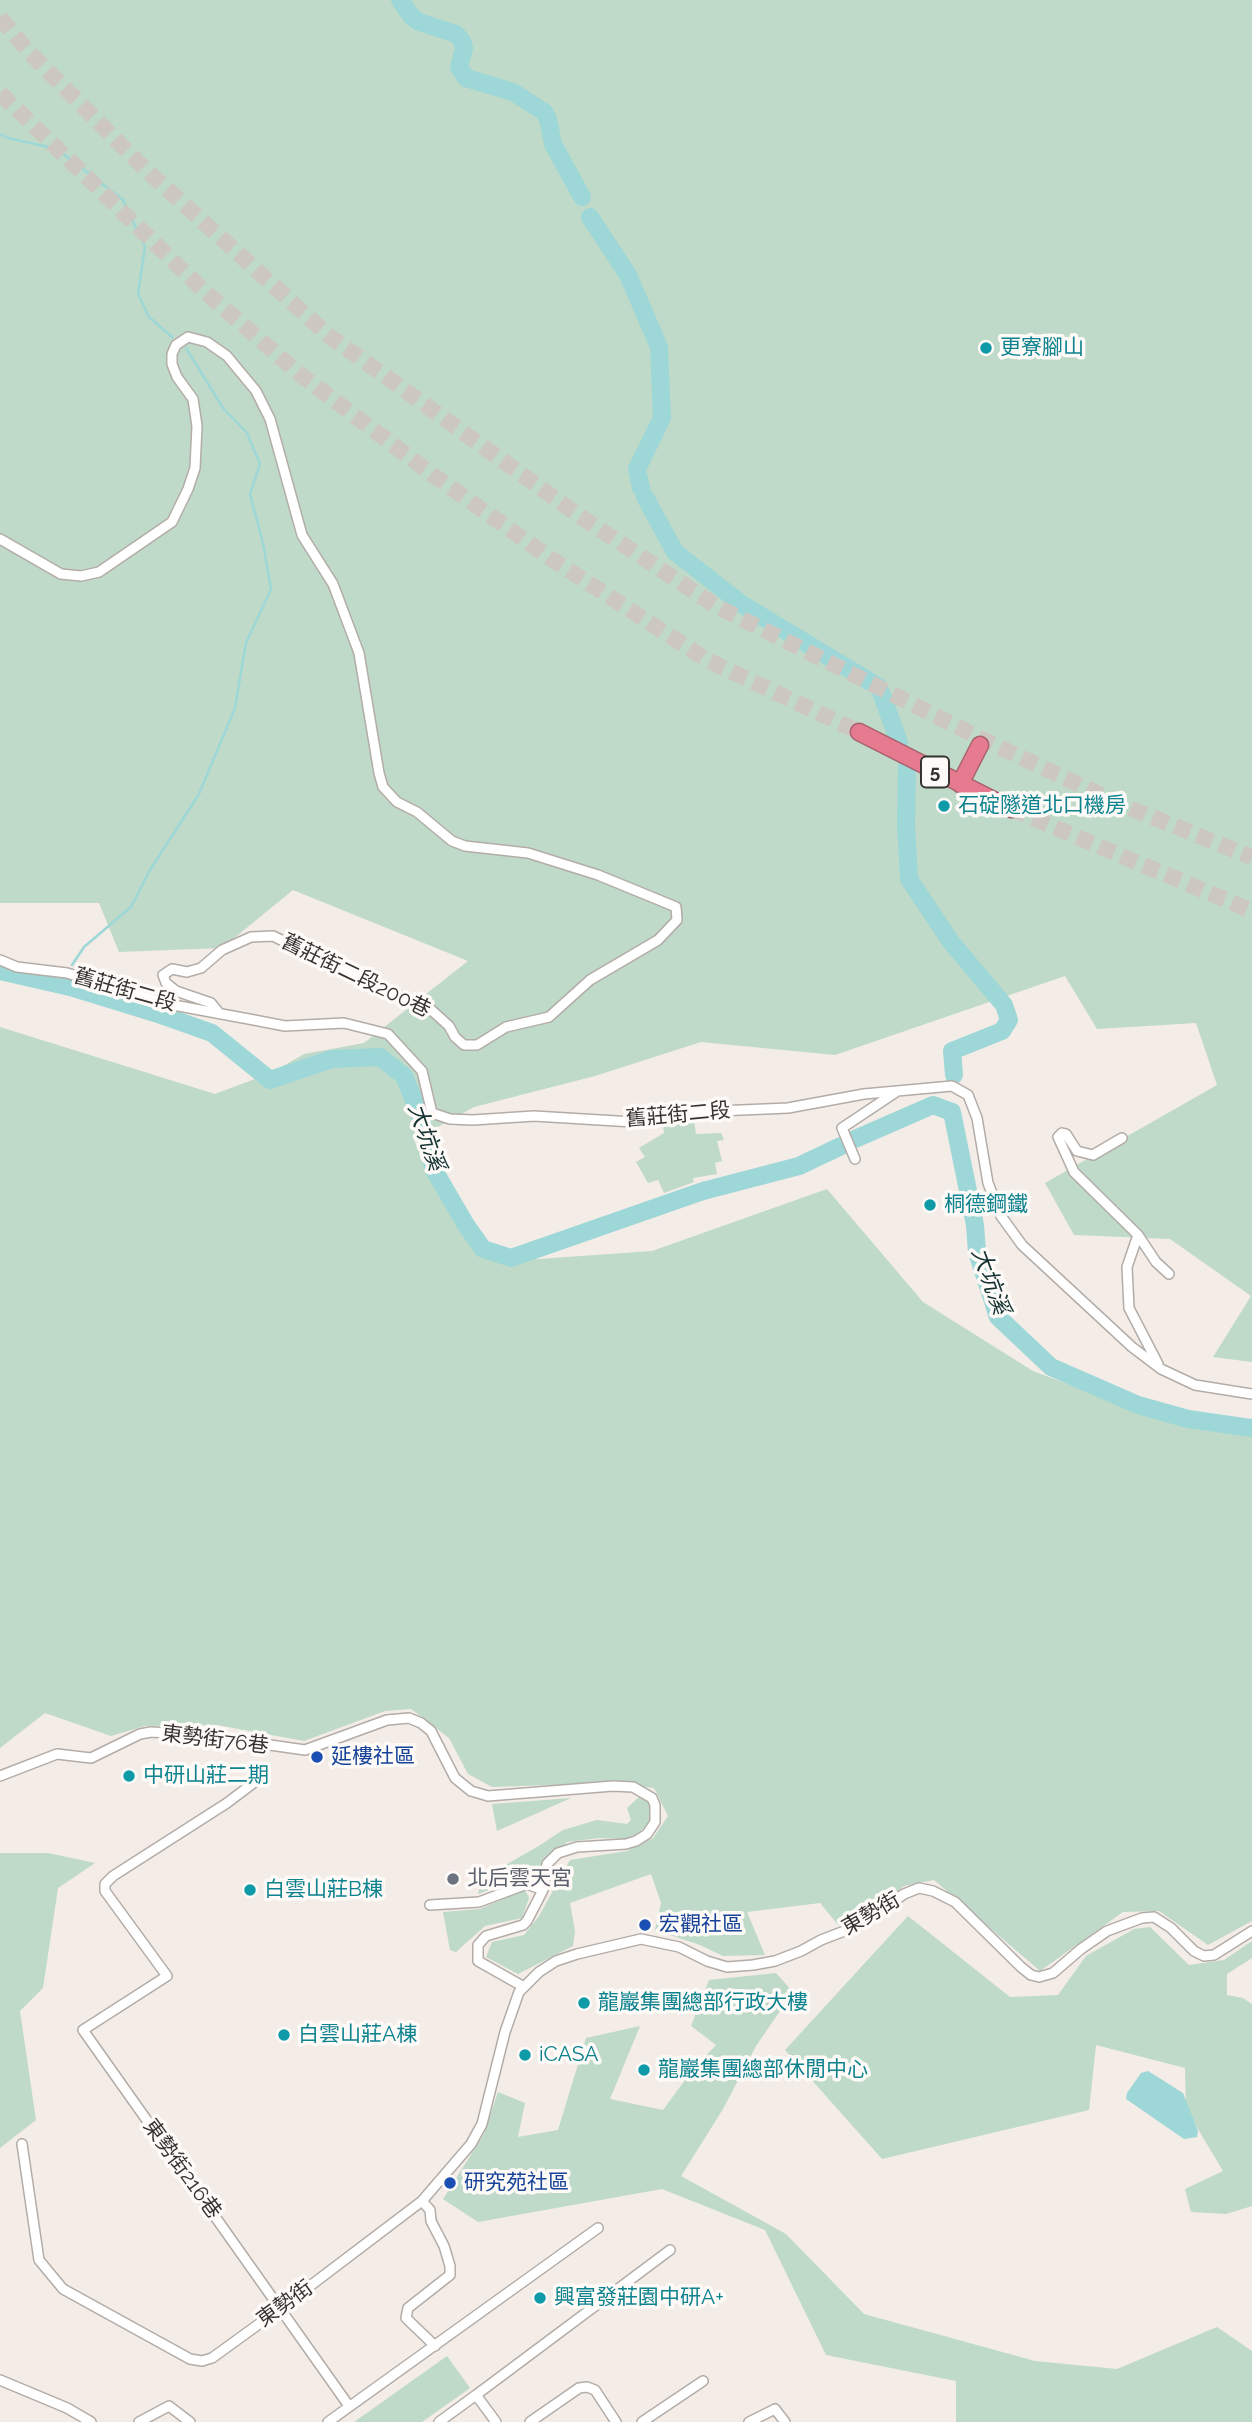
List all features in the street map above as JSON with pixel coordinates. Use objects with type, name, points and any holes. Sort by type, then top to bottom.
[{"type":"highway","name":"5","points":[[859,732],[1011,809]]},
{"type":"highway","points":[[960,784],[980,745]]},
{"type":"street","name":"舊莊街二段200巷","points":[[0,539],[61,574],[81,576],[99,572],[172,522],[195,468],[197,426],[193,399],[177,377],[172,364],[172,354],[176,345],[188,337],[206,342],[227,356],[256,391],[270,419],[302,535],[333,584],[359,653],[383,787],[397,802],[417,812],[452,841],[465,846],[528,853],[598,875],[676,907],[677,920],[658,940],[590,980],[549,1017],[506,1027],[477,1045],[464,1045],[455,1037],[449,1026],[427,1006],[386,991],[273,936],[251,937],[222,950],[201,968],[187,972],[172,969],[163,975],[166,983],[176,991],[211,1003],[220,1014]]},
{"type":"street","name":"舊莊街二段","points":[[0,960],[17,967],[71,974],[168,1004],[220,1014],[285,1026],[344,1023],[388,1034],[422,1071],[432,1113],[450,1119],[534,1116],[633,1122],[718,1111],[788,1108],[864,1094],[952,1086],[968,1095],[977,1118],[988,1183],[1001,1216],[1022,1245],[1132,1347],[1161,1369],[1195,1385],[1252,1394]]},
{"type":"street","points":[[855,1159],[842,1128],[897,1091]]},
{"type":"street","points":[[1122,1138],[1093,1155],[1077,1151],[1066,1134],[1062,1133],[1058,1137],[1074,1172],[1138,1235],[1156,1262],[1169,1274]]},
{"type":"street","points":[[1138,1235],[1127,1267],[1129,1308],[1161,1369]]},
{"type":"street","name":"東勢街76巷","points":[[0,1776],[57,1754],[90,1758],[110,1751],[139,1734],[151,1732],[200,1735],[305,1750],[387,1720],[410,1718],[431,1731],[456,1778],[471,1791],[488,1796],[613,1786],[633,1787],[652,1798],[655,1805],[655,1822],[647,1834],[636,1842],[577,1847],[558,1853],[547,1864],[543,1890]]},
{"type":"street","name":"東勢街216巷","points":[[265,1778],[260,1778],[105,1884],[105,1891],[167,1976],[83,2030],[349,2406]]},
{"type":"street","points":[[430,1905],[479,1902],[527,1884],[543,1890],[523,1925],[486,1936],[478,1945],[478,1961],[524,1987]]},
{"type":"street","name":"東勢街","points":[[22,2144],[38,2260],[63,2289],[190,2359],[202,2361],[212,2358],[281,2308],[422,2201],[471,2144],[482,2124],[513,2006],[524,1987],[539,1972],[556,1961],[641,1939],[680,1947],[707,1961],[727,1967],[775,1961],[859,1926],[904,1894],[919,1888],[933,1891],[955,1902],[1021,1967],[1031,1975],[1039,1977],[1053,1973],[1107,1931],[1142,1918],[1154,1917],[1171,1928],[1194,1951],[1204,1956],[1214,1955],[1252,1931]]},
{"type":"street","points":[[422,2201],[430,2210],[431,2221],[444,2246],[450,2275],[408,2308],[406,2318],[435,2346]]},
{"type":"street","points":[[328,2422],[598,2228]]},
{"type":"street","points":[[439,2422],[670,2250]]},
{"type":"street","points":[[0,2380],[68,2408],[92,2422]]},
{"type":"street","points":[[642,2422],[703,2381]]},
{"type":"street","points":[[530,2422],[579,2388],[587,2387],[596,2390],[617,2422]]},
{"type":"street","points":[[476,2395],[496,2422]]},
{"type":"street","points":[[139,2422],[169,2406],[190,2422]]},
{"type":"street","points":[[749,2422],[775,2409],[785,2422]]},
{"type":"green space","points":[[0,0],[1252,0],[1252,1362],[1213,1357],[1251,1296],[1170,1239],[1074,1235],[1045,1183],[1217,1085],[1196,1023],[1097,1029],[1065,976],[835,1055],[701,1042],[595,1076],[474,1107],[414,1140],[457,1226],[510,1261],[652,1251],[827,1189],[923,1302],[1033,1371],[1113,1401],[1252,1429],[1252,1921],[1208,1945],[1159,1911],[1123,1912],[1040,1971],[934,1880],[904,1886],[866,1916],[839,1926],[820,1903],[747,1912],[765,1955],[723,1956],[655,1930],[661,1903],[651,1874],[570,1903],[575,1931],[573,1946],[518,1974],[486,1957],[492,1942],[524,1935],[539,1916],[570,1860],[627,1851],[653,1838],[668,1816],[654,1788],[608,1783],[492,1787],[468,1774],[449,1738],[411,1709],[385,1711],[304,1741],[217,1725],[145,1726],[111,1736],[45,1713],[0,1748],[0,1027],[215,1094],[271,1073],[304,1054],[364,1043],[468,961],[293,890],[222,948],[119,952],[99,903],[0,903]]},
{"type":"green space","points":[[694,1120],[696,1134],[721,1133],[724,1140],[717,1141],[722,1161],[715,1163],[717,1174],[693,1178],[694,1182],[664,1193],[658,1180],[648,1183],[636,1162],[645,1157],[639,1148],[664,1133],[663,1126]]},
{"type":"green space","points":[[639,1797],[648,1802],[653,1814],[649,1823],[637,1834],[624,1839],[599,1838],[567,1842],[540,1871],[478,1894],[481,1879],[563,1830],[597,1820],[627,1824],[631,1820],[627,1808]]},
{"type":"green space","points":[[571,1798],[497,1831],[492,1804]]},
{"type":"green space","points":[[0,1853],[48,1853],[95,1863],[58,1888],[43,1988],[20,2011],[36,2120],[0,2148]]},
{"type":"green space","points":[[525,1890],[529,1898],[522,1918],[485,1926],[456,1952],[450,1950],[443,1912],[480,1909]]},
{"type":"green space","points":[[908,1916],[1010,1997],[1058,1995],[1086,1956],[1134,1929],[1150,1927],[1189,1965],[1224,1960],[1252,1941],[1252,1958],[1227,1974],[1227,1995],[1243,1998],[1252,2004],[1252,2206],[1226,2214],[1191,2212],[1185,2189],[1223,2171],[1186,2109],[1185,2068],[1096,2045],[1089,2110],[882,2159],[785,2050]]},
{"type":"green space","points":[[776,1973],[793,1992],[756,2046],[723,2109],[681,2176],[786,2234],[864,2314],[1035,2361],[1117,2369],[1217,2327],[1252,2351],[1252,2422],[956,2422],[956,2381],[826,2355],[765,2230],[662,2189],[478,2222],[443,2199],[484,2134],[498,2092],[525,2103],[518,2137],[558,2130],[586,2038],[640,2026],[610,2099],[663,2110],[691,2072],[716,2045],[691,2026],[709,1980]]},
{"type":"green space","points":[[447,2356],[470,2388],[422,2422],[354,2422]]},
{"type":"water","points":[[1148,2071],[1183,2093],[1198,2131],[1197,2137],[1184,2139],[1126,2099],[1127,2093],[1141,2073]]},
{"type":"waterway","points":[[400,0],[411,16],[419,22],[456,34],[462,41],[464,48],[459,67],[466,78],[513,92],[544,112],[553,144],[582,197]]},
{"type":"waterway","points":[[0,134],[57,149],[123,200],[145,247],[138,294],[149,317],[172,337]]},
{"type":"waterway","points":[[590,217],[628,275],[659,347],[662,418],[637,469],[641,488]]},
{"type":"waterway","points":[[72,965],[84,947],[131,907],[150,870],[199,794],[235,708],[246,643],[271,589],[263,543],[250,494],[260,464],[247,433],[223,408],[186,348]]},
{"type":"waterway","points":[[645,497],[675,552],[743,605],[879,687],[899,742]]},
{"type":"waterway","points":[[907,766],[909,879],[951,942],[1004,1005],[1009,1020],[1002,1031],[952,1051],[954,1075]]},
{"type":"waterway","name":"大坑溪","points":[[0,971],[70,987],[212,1033],[270,1080],[332,1059],[380,1057],[404,1076],[421,1118],[434,1170],[466,1225],[483,1249],[511,1258],[703,1191],[799,1166],[841,1146]]},
{"type":"waterway","name":"大坑溪","points":[[70,987],[71,983]]},
{"type":"waterway","name":"大坑溪","points":[[855,1139],[933,1105],[952,1112],[975,1225],[977,1252],[998,1317],[1051,1367],[1138,1405],[1188,1419],[1252,1428]]},
{"type":"tunnel","points":[[0,17],[27,50],[145,169],[328,335],[578,515],[716,606],[982,739],[1122,805],[1252,857]]},
{"type":"tunnel","points":[[0,93],[203,290],[298,373],[433,475],[550,558],[707,660],[859,732]]},
{"type":"tunnel","points":[[1011,809],[1252,911]]},
{"type":"place","name":"更寮腳山","points":[[986,348]]},
{"type":"place","name":"石碇隧道北口機房","points":[[944,806]]},
{"type":"place","name":"桐德鋼鐵","points":[[930,1205]]},
{"type":"place","name":"延樓社區","points":[[317,1757]]},
{"type":"place","name":"中研山莊二期","points":[[129,1776]]},
{"type":"place","name":"北后雲天宮","points":[[453,1879]]},
{"type":"place","name":"白雲山莊B棟","points":[[250,1890]]},
{"type":"place","name":"宏觀社區","points":[[645,1925]]},
{"type":"place","name":"龍巖集團總部行政大樓","points":[[584,2003]]},
{"type":"place","name":"白雲山莊A棟","points":[[284,2035]]},
{"type":"place","name":"iCASA","points":[[525,2055]]},
{"type":"place","name":"龍巖集團總部休閒中心","points":[[644,2070]]},
{"type":"place","name":"研究苑社區","points":[[450,2183]]},
{"type":"place","name":"興富發莊園中研A+","points":[[540,2298]]}]
